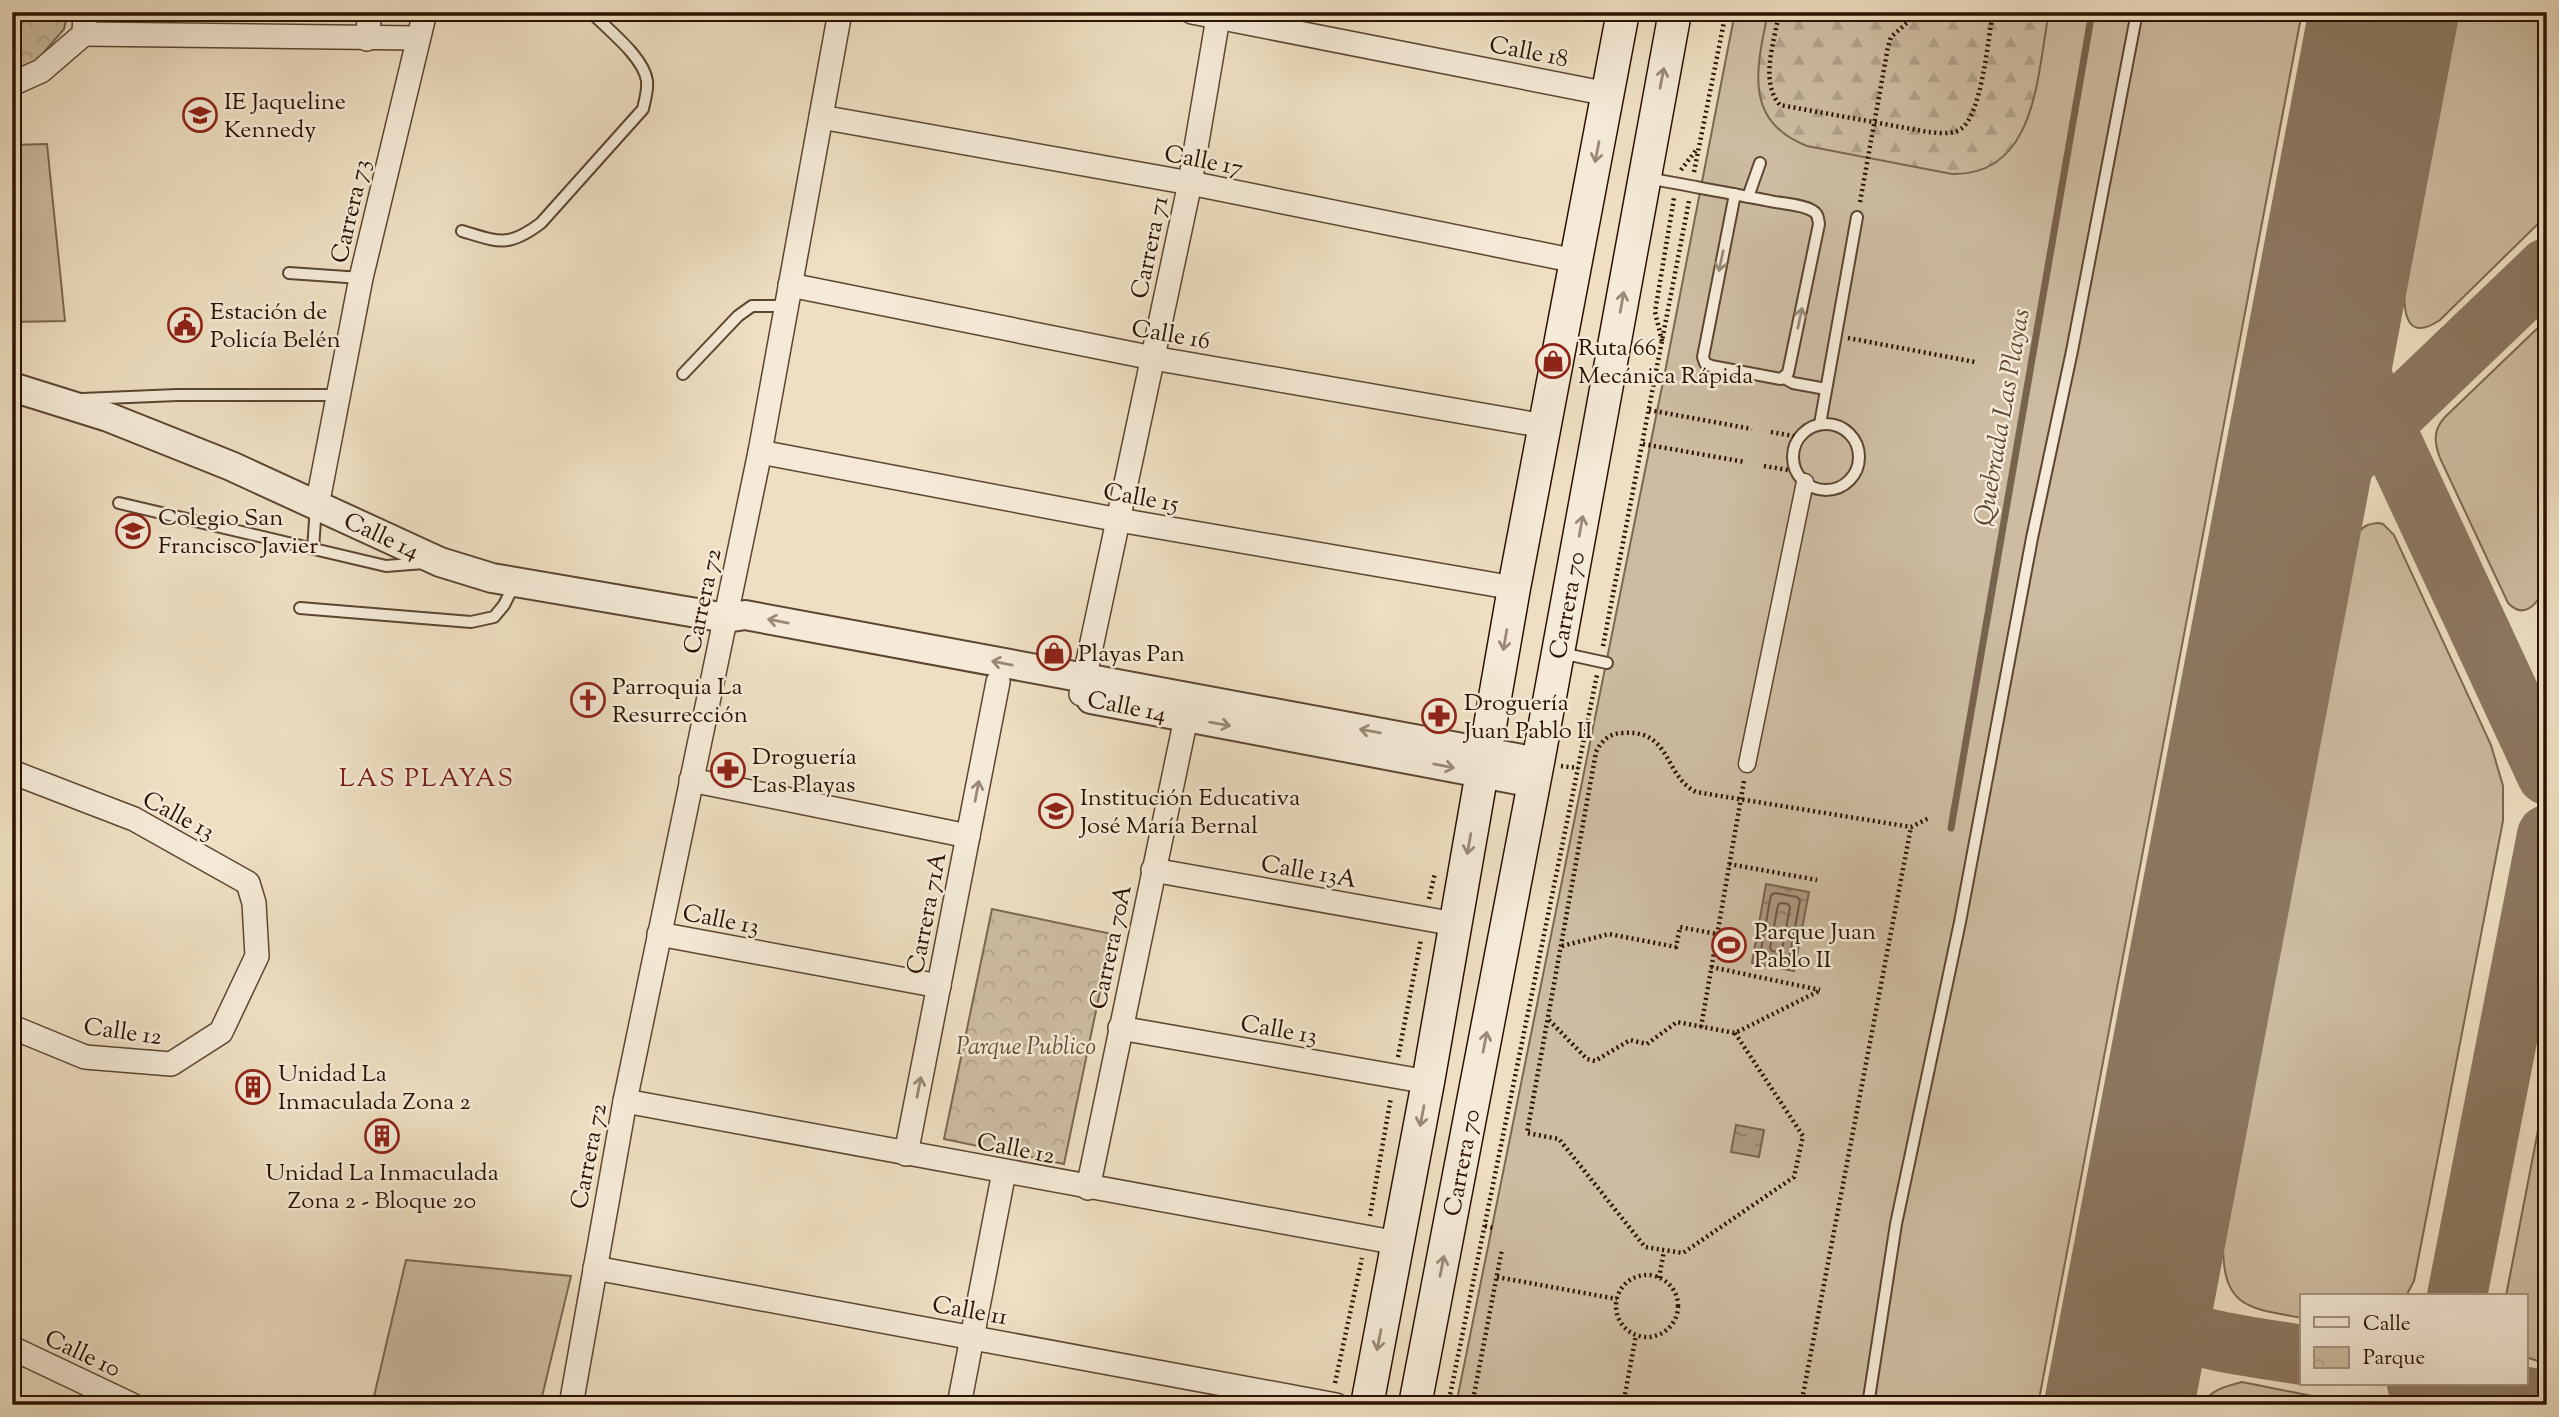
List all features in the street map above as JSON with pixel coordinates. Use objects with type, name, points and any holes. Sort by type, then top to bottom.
[{"type":"main road","name":"Carrera 70","points":[[1367,1405],[1428,1082],[1514,589],[1623,12]]},
{"type":"main road","name":"Carrera 70","points":[[1415,1405],[1536,772],[1675,12]]},
{"type":"street","points":[[367,39],[370,12]]},
{"type":"street","name":"Carrera 73","points":[[317,506],[361,278],[425,12]]},
{"type":"street","name":"Carrera 72","points":[[571,1405],[625,1101],[760,452],[840,12]]},
{"type":"street","name":"Calle 18","points":[[1192,12],[1608,94]]},
{"type":"street","name":"Carrera 71","points":[[1082,687],[1190,183],[1218,15]]},
{"type":"street","points":[[12,84],[41,71],[84,23],[209,23],[367,39],[417,38]]},
{"type":"street","name":"Calle 17","points":[[821,117],[1190,183],[1576,261]]},
{"type":"street","name":"Calle 16","points":[[788,296],[1545,426]]},
{"type":"street","name":"Calle 14","points":[[12,387],[108,417],[218,461],[440,562],[492,578],[726,618],[746,615],[1082,687],[1536,772]]},
{"type":"street","name":"Calle 15","points":[[760,452],[1119,520],[1514,589]]},
{"type":"street","points":[[1747,764],[1801,477]]},
{"type":"street","name":"Calle 14","points":[[726,618],[742,634],[998,682],[1082,687],[1186,718],[1484,763]]},
{"type":"street","name":"Carrera 71A","points":[[906,1154],[998,682]]},
{"type":"street","name":"Carrera 70A","points":[[1087,1188],[1186,718]]},
{"type":"street","name":"Calle 13","points":[[12,772],[134,819],[248,883],[254,903],[257,956]]},
{"type":"street","points":[[691,780],[968,836]]},
{"type":"street","name":"Calle 13A","points":[[1153,870],[1455,924]]},
{"type":"street","name":"Calle 13","points":[[659,934],[939,986]]},
{"type":"street","name":"Calle 12","points":[[12,1027],[85,1057],[170,1064],[221,1032],[257,956]]},
{"type":"street","name":"Calle 13","points":[[1120,1028],[1428,1082]]},
{"type":"street","name":"Calle 12","points":[[625,1101],[1398,1243]]},
{"type":"street","points":[[960,1405],[1004,1172]]},
{"type":"street","name":"Calle 11","points":[[595,1268],[1336,1405]]},
{"type":"street","name":"Calle 10","points":[[12,1348],[132,1405]]},
{"type":"lane","points":[[462,231],[499,242],[523,237],[541,223],[643,109],[647,92],[646,78],[637,59],[591,12]]},
{"type":"lane","points":[[1868,1405],[1896,1224],[1960,922],[2032,538],[2072,351],[2137,12]]},
{"type":"lane","points":[[1748,197],[1760,163]]},
{"type":"lane","points":[[1644,178],[1814,211],[1818,217],[1788,373],[1784,378]]},
{"type":"lane","points":[[1735,194],[1703,357],[1705,363],[1826,389]]},
{"type":"lane","points":[[1820,424],[1857,217]]},
{"type":"lane","points":[[289,273],[361,278]]},
{"type":"lane","points":[[683,374],[738,316],[752,306],[788,296]]},
{"type":"lane","points":[[51,400],[177,395],[338,395]]},
{"type":"lane","points":[[1820,424],[1839,426],[1854,438],[1858,446],[1859,465],[1849,481],[1832,490],[1823,490],[1801,477],[1793,454],[1799,438],[1820,424]]},
{"type":"lane","points":[[119,503],[386,566],[440,562]]},
{"type":"lane","points":[[313,549],[317,506]]},
{"type":"lane","points":[[300,608],[471,622],[494,617],[516,582]]},
{"type":"lane","points":[[1558,653],[1603,662]]},
{"type":"path","points":[[1448,1405],[1603,662],[1726,12]]},
{"type":"path","points":[[1779,12],[1768,82],[1772,95],[1780,105],[1947,134],[1960,130],[1969,120],[1977,100],[1993,12]]},
{"type":"path","points":[[1863,190],[1891,37],[1919,12]]},
{"type":"path","points":[[1662,343],[1655,312],[1679,172],[1700,145]]},
{"type":"path","points":[[1836,336],[1975,362]]},
{"type":"path","points":[[1649,410],[1752,429]]},
{"type":"path","points":[[1771,432],[1799,438]]},
{"type":"path","points":[[1643,444],[1745,462]]},
{"type":"path","points":[[1764,466],[1801,477]]},
{"type":"path","points":[[1735,1033],[1803,1136],[1794,1177],[1683,1254],[1645,1247],[1559,1139],[1527,1133],[1596,751],[1606,738],[1625,732],[1649,737],[1664,750],[1688,788],[1696,792],[1912,827],[1929,818]]},
{"type":"path","points":[[1701,1027],[1744,781]]},
{"type":"path","points":[[1801,1405],[1912,827]]},
{"type":"path","points":[[1729,864],[1817,880]]},
{"type":"path","points":[[1562,946],[1609,934],[1676,947],[1680,927],[1717,934]]},
{"type":"path","points":[[1549,1020],[1591,1061],[1630,1040],[1647,1044],[1677,1022],[1735,1033],[1821,990],[1711,967]]},
{"type":"path","points":[[1485,1226],[1494,1228]]},
{"type":"path","points":[[1472,1405],[1502,1249]]},
{"type":"path","points":[[1659,1278],[1664,1251]]},
{"type":"path","points":[[1497,1276],[1617,1299]]},
{"type":"path","points":[[1646,1276],[1659,1278],[1672,1289],[1676,1297],[1677,1314],[1668,1329],[1661,1333],[1653,1336],[1636,1335],[1622,1324],[1618,1317],[1617,1299],[1623,1287],[1633,1279],[1646,1276]]},
{"type":"path","points":[[1623,1405],[1636,1335]]},
{"type":"green space","points":[[12,12],[68,12],[64,29],[33,65],[12,71]]},
{"type":"green space","name":"Parque Juan Pablo II","points":[[1735,12],[2302,12],[2038,1405],[1456,1405]]},
{"type":"green space","points":[[1768,12],[2049,12],[2035,91],[2028,117],[2017,140],[2001,158],[1980,170],[1952,174],[1807,146],[1786,135],[1772,122],[1763,107],[1759,90],[1760,52]]},
{"type":"green space","points":[[2455,12],[2547,12],[2547,215],[2440,320],[2428,327],[2419,328],[2412,325],[2405,311],[2405,280]]},
{"type":"green space","points":[[47,144],[65,321],[12,322],[12,145]]},
{"type":"green space","points":[[2547,319],[2547,579],[2538,600],[2528,609],[2522,610],[2508,603],[2440,458],[2436,436],[2445,417]]},
{"type":"green space","points":[[2371,524],[2383,524],[2394,535],[2491,745],[2503,786],[2503,821],[2414,1281],[2407,1294],[2300,1294],[2300,1318],[2253,1307],[2242,1301],[2228,1282],[2223,1245],[2357,535],[2361,529]]},
{"type":"green space","name":"Parque Publico","points":[[992,909],[1112,934],[1064,1164],[944,1139]]},
{"type":"green space","points":[[2547,1084],[2547,1364],[2528,1358],[2528,1294],[2506,1294]]},
{"type":"green space","points":[[406,1260],[571,1276],[540,1405],[372,1405]]},
{"type":"green space","points":[[2242,1382],[2348,1405],[2202,1405],[2214,1392]]},
{"type":"water","points":[[1766,884],[1809,892],[1794,971],[1752,963]]},
{"type":"water","points":[[1736,1125],[1764,1130],[1759,1157],[1731,1152]]},
{"type":"waterway","name":"Quebrada Las Playas","points":[[1951,828],[2092,12]]},
{"type":"taxiway","points":[[2285,532],[2311,494],[2547,268]]},
{"type":"taxiway","points":[[2333,277],[2338,326],[2547,775]]},
{"type":"taxiway","points":[[2457,1294],[2547,835]]},
{"type":"taxiway","points":[[2148,1254],[2146,1278],[2149,1296],[2158,1314],[2169,1324],[2213,1340],[2300,1355]]},
{"type":"taxiway","points":[[2124,1380],[2135,1359],[2150,1346],[2192,1334]]},
{"type":"taxiway","points":[[2418,1386],[2429,1405]]},
{"type":"taxiway","points":[[2481,1388],[2547,1401]]},
{"type":"runway","points":[[2119,1405],[2384,12]]},
{"type":"place","name":"IE Jaqueline Kennedy","points":[[200,115]]},
{"type":"place","name":"Estación de Policía Belén","points":[[185,325]]},
{"type":"place","name":"Ruta 66 Mecánica Rápida","points":[[1553,361]]},
{"type":"place","name":"Colegio San Francisco Javier","points":[[133,531]]},
{"type":"place","name":"Playas Pan","points":[[1054,653]]},
{"type":"place","name":"Parroquia La Resurrección","points":[[588,700]]},
{"type":"place","name":"Droguería Juan Pablo II","points":[[1439,716]]},
{"type":"place","name":"Droguería Las Playas","points":[[728,770]]},
{"type":"place","name":"Institución Educativa José María Bernal","points":[[1056,811]]},
{"type":"place","name":"Parque Juan Pablo II","points":[[1729,945]]},
{"type":"place","name":"Unidad La Inmaculada Zona 2","points":[[253,1087]]},
{"type":"place","name":"Unidad La Inmaculada Zona 2 - Bloque 20","points":[[382,1136]]},
{"type":"district","name":"LAS PLAYAS","points":[[427,777]]}]
